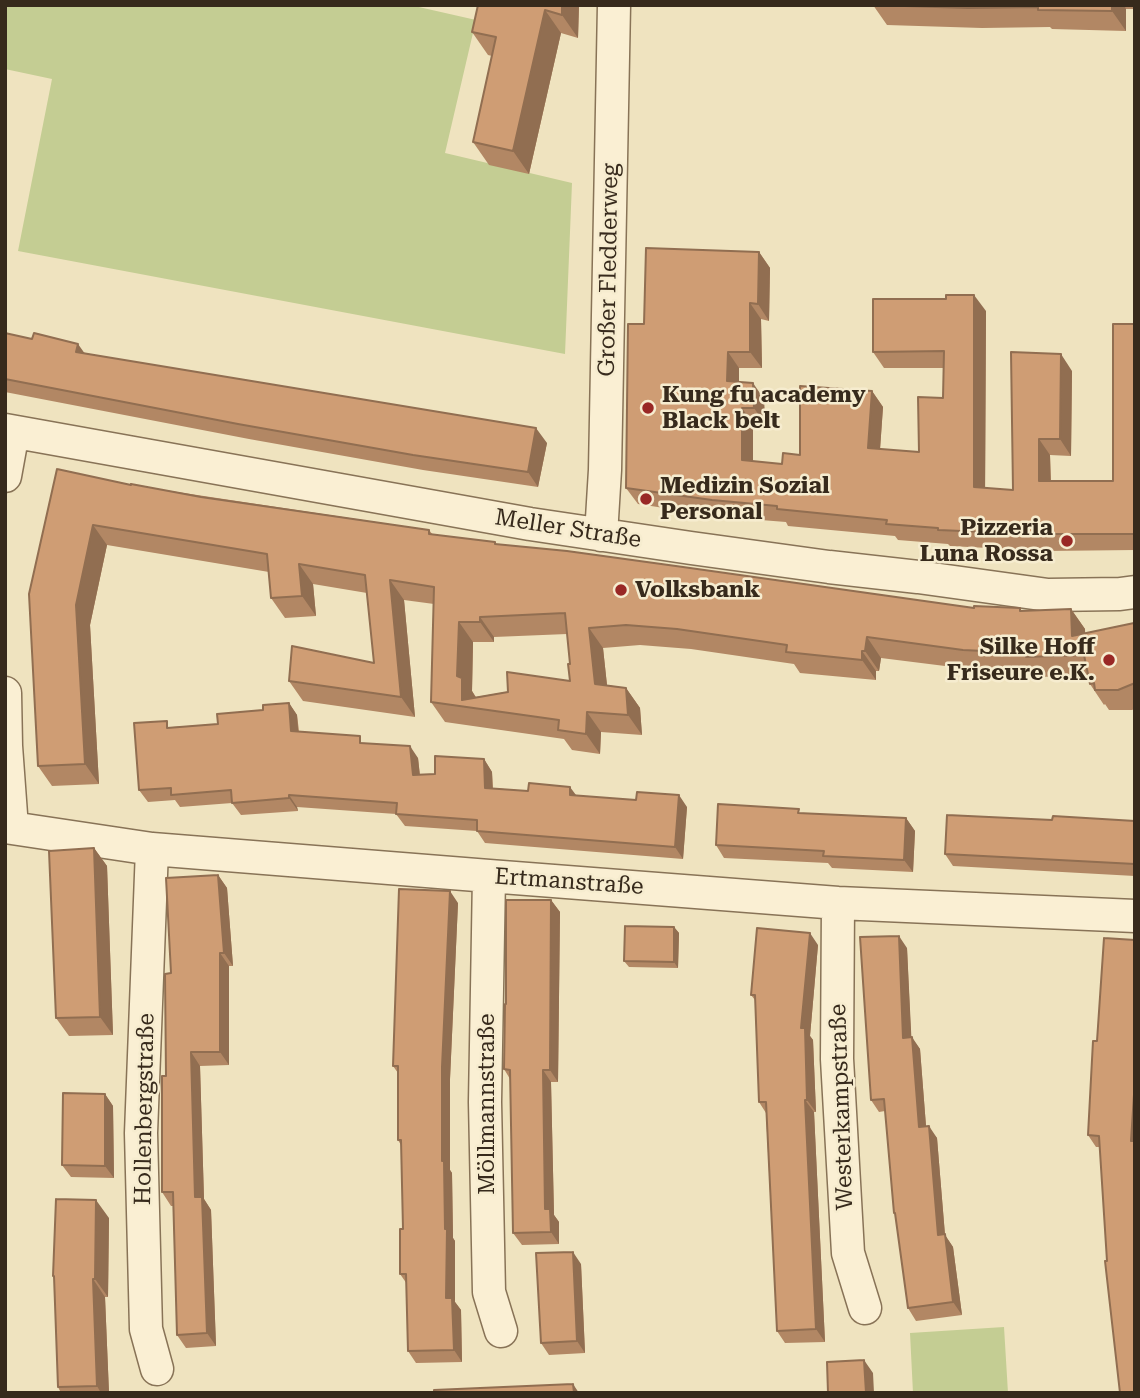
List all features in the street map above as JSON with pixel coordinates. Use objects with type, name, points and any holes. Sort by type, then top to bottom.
[{"type":"street","name":"Großer Fledderweg","points":[[601,535],[605,470],[614,5]]},
{"type":"street","name":"Meller Straße","points":[[9,431],[530,524],[828,568],[1048,595],[1135,592]]},
{"type":"street","points":[[5,476],[9,431]]},
{"type":"street","points":[[5,693],[8,828]]},
{"type":"street","name":"Ertmanstraße","points":[[8,828],[152,849],[489,876],[838,902],[1135,916]]},
{"type":"street","name":"Hollenbergstraße","points":[[152,849],[141,1133],[146,1329],[158,1369]]},
{"type":"street","name":"Möllmannstraße","points":[[489,876],[485,1102],[489,1292],[501,1331]]},
{"type":"street","name":"Westerkampstraße","points":[[838,902],[837,1059],[848,1253],[865,1308]]},
{"type":"green space","points":[[5,5],[410,5],[476,20],[445,153],[572,183],[565,354],[18,251],[52,79],[5,69]]},
{"type":"green space","points":[[1004,1327],[1008,1393],[913,1393],[910,1333]]},
{"type":"building","points":[[478,5],[562,5],[562,15],[545,10],[513,151],[473,142],[496,37],[472,32]]},
{"type":"building","points":[[873,5],[1112,5],[1112,11],[1038,10],[1038,7]]},
{"type":"building","points":[[646,248],[759,252],[758,304],[750,303],[750,352],[728,352],[727,381],[753,383],[754,408],[742,408],[742,460],[782,464],[783,453],[800,455],[800,386],[872,391],[868,448],[919,452],[918,397],[943,398],[944,351],[873,352],[873,299],[946,299],[946,295],[974,295],[974,487],[1013,490],[1011,352],[1061,354],[1060,439],[1039,439],[1039,481],[1113,481],[1113,324],[1135,324],[1135,534],[938,530],[886,524],[887,520],[777,509],[777,506],[626,488],[628,324],[644,324]]},
{"type":"building","points":[[5,333],[32,339],[34,333],[78,344],[76,352],[536,428],[528,472],[238,424],[5,379]]},
{"type":"building","points":[[57,469],[201,497],[429,530],[429,534],[495,544],[567,551],[974,608],[1020,608],[1020,611],[1071,609],[1072,636],[1134,623],[1135,683],[1118,690],[1095,690],[1094,683],[1090,684],[1084,655],[1026,657],[1026,653],[963,650],[867,637],[862,660],[786,652],[787,645],[677,629],[626,625],[589,628],[595,684],[626,688],[628,715],[587,712],[586,734],[558,730],[559,720],[431,702],[434,587],[390,580],[401,697],[289,681],[292,646],[374,663],[365,575],[299,564],[302,596],[271,598],[267,554],[93,525],[76,605],[85,764],[38,766],[29,594]],"holes":[[[565,613],[570,681],[507,672],[508,692],[462,700],[462,678],[457,676],[459,622],[480,622],[480,617]]]},
{"type":"building","points":[[289,703],[291,731],[360,736],[360,743],[410,746],[413,775],[435,774],[435,756],[484,759],[485,788],[528,791],[529,783],[570,787],[570,795],[636,800],[637,792],[679,795],[675,847],[477,831],[477,820],[396,814],[397,803],[289,795],[289,798],[232,803],[231,790],[171,795],[171,788],[139,790],[134,723],[167,721],[167,728],[218,724],[217,714],[263,710],[263,705]]},
{"type":"building","points":[[718,804],[799,809],[798,813],[906,818],[904,860],[823,856],[824,851],[716,845]]},
{"type":"building","points":[[947,815],[1052,820],[1053,816],[1135,821],[1135,864],[945,854]]},
{"type":"building","points":[[94,848],[100,1017],[56,1018],[49,851]]},
{"type":"building","points":[[218,875],[224,953],[220,953],[220,1052],[191,1052],[195,1197],[202,1197],[207,1333],[177,1335],[173,1192],[162,1192],[162,1076],[166,1076],[165,974],[171,973],[166,878]]},
{"type":"building","points":[[399,889],[450,891],[442,1067],[442,1161],[447,1229],[446,1298],[452,1298],[454,1350],[408,1351],[406,1274],[400,1274],[400,1229],[403,1229],[401,1140],[398,1140],[398,1066],[393,1066]]},
{"type":"building","points":[[506,900],[551,900],[550,1070],[543,1070],[545,1209],[550,1209],[551,1232],[513,1233],[510,1070],[504,1069]]},
{"type":"building","points":[[625,926],[674,927],[674,962],[624,961]]},
{"type":"building","points":[[757,928],[810,933],[801,1028],[805,1028],[805,1100],[816,1329],[777,1331],[766,1102],[759,1102],[755,995],[751,995]]},
{"type":"building","points":[[899,936],[903,1038],[912,1037],[919,1127],[929,1126],[938,1235],[945,1234],[953,1302],[908,1308],[894,1213],[884,1099],[871,1100],[860,937]]},
{"type":"building","points":[[1104,938],[1135,940],[1135,1079],[1131,1141],[1135,1141],[1135,1393],[1120,1393],[1105,1261],[1099,1136],[1088,1135],[1093,1041],[1097,1041]]},
{"type":"building","points":[[63,1093],[105,1094],[105,1166],[62,1165]]},
{"type":"building","points":[[56,1199],[96,1200],[93,1279],[97,1386],[58,1387],[53,1276]]},
{"type":"building","points":[[573,1252],[577,1341],[541,1343],[536,1253]]},
{"type":"building","points":[[864,1360],[866,1393],[828,1393],[827,1362]]},
{"type":"building","points":[[573,1384],[574,1393],[434,1393],[434,1390]]},
{"type":"place","name":"Kung fu academy Black belt","points":[[648,408]]},
{"type":"place","name":"Medizin Sozial Personal","points":[[646,499]]},
{"type":"place","name":"Pizzeria Luna Rossa","points":[[1067,541]]},
{"type":"place","name":"Volksbank","points":[[621,590]]},
{"type":"place","name":"Silke Hoff Friseure e.K.","points":[[1109,660]]}]
